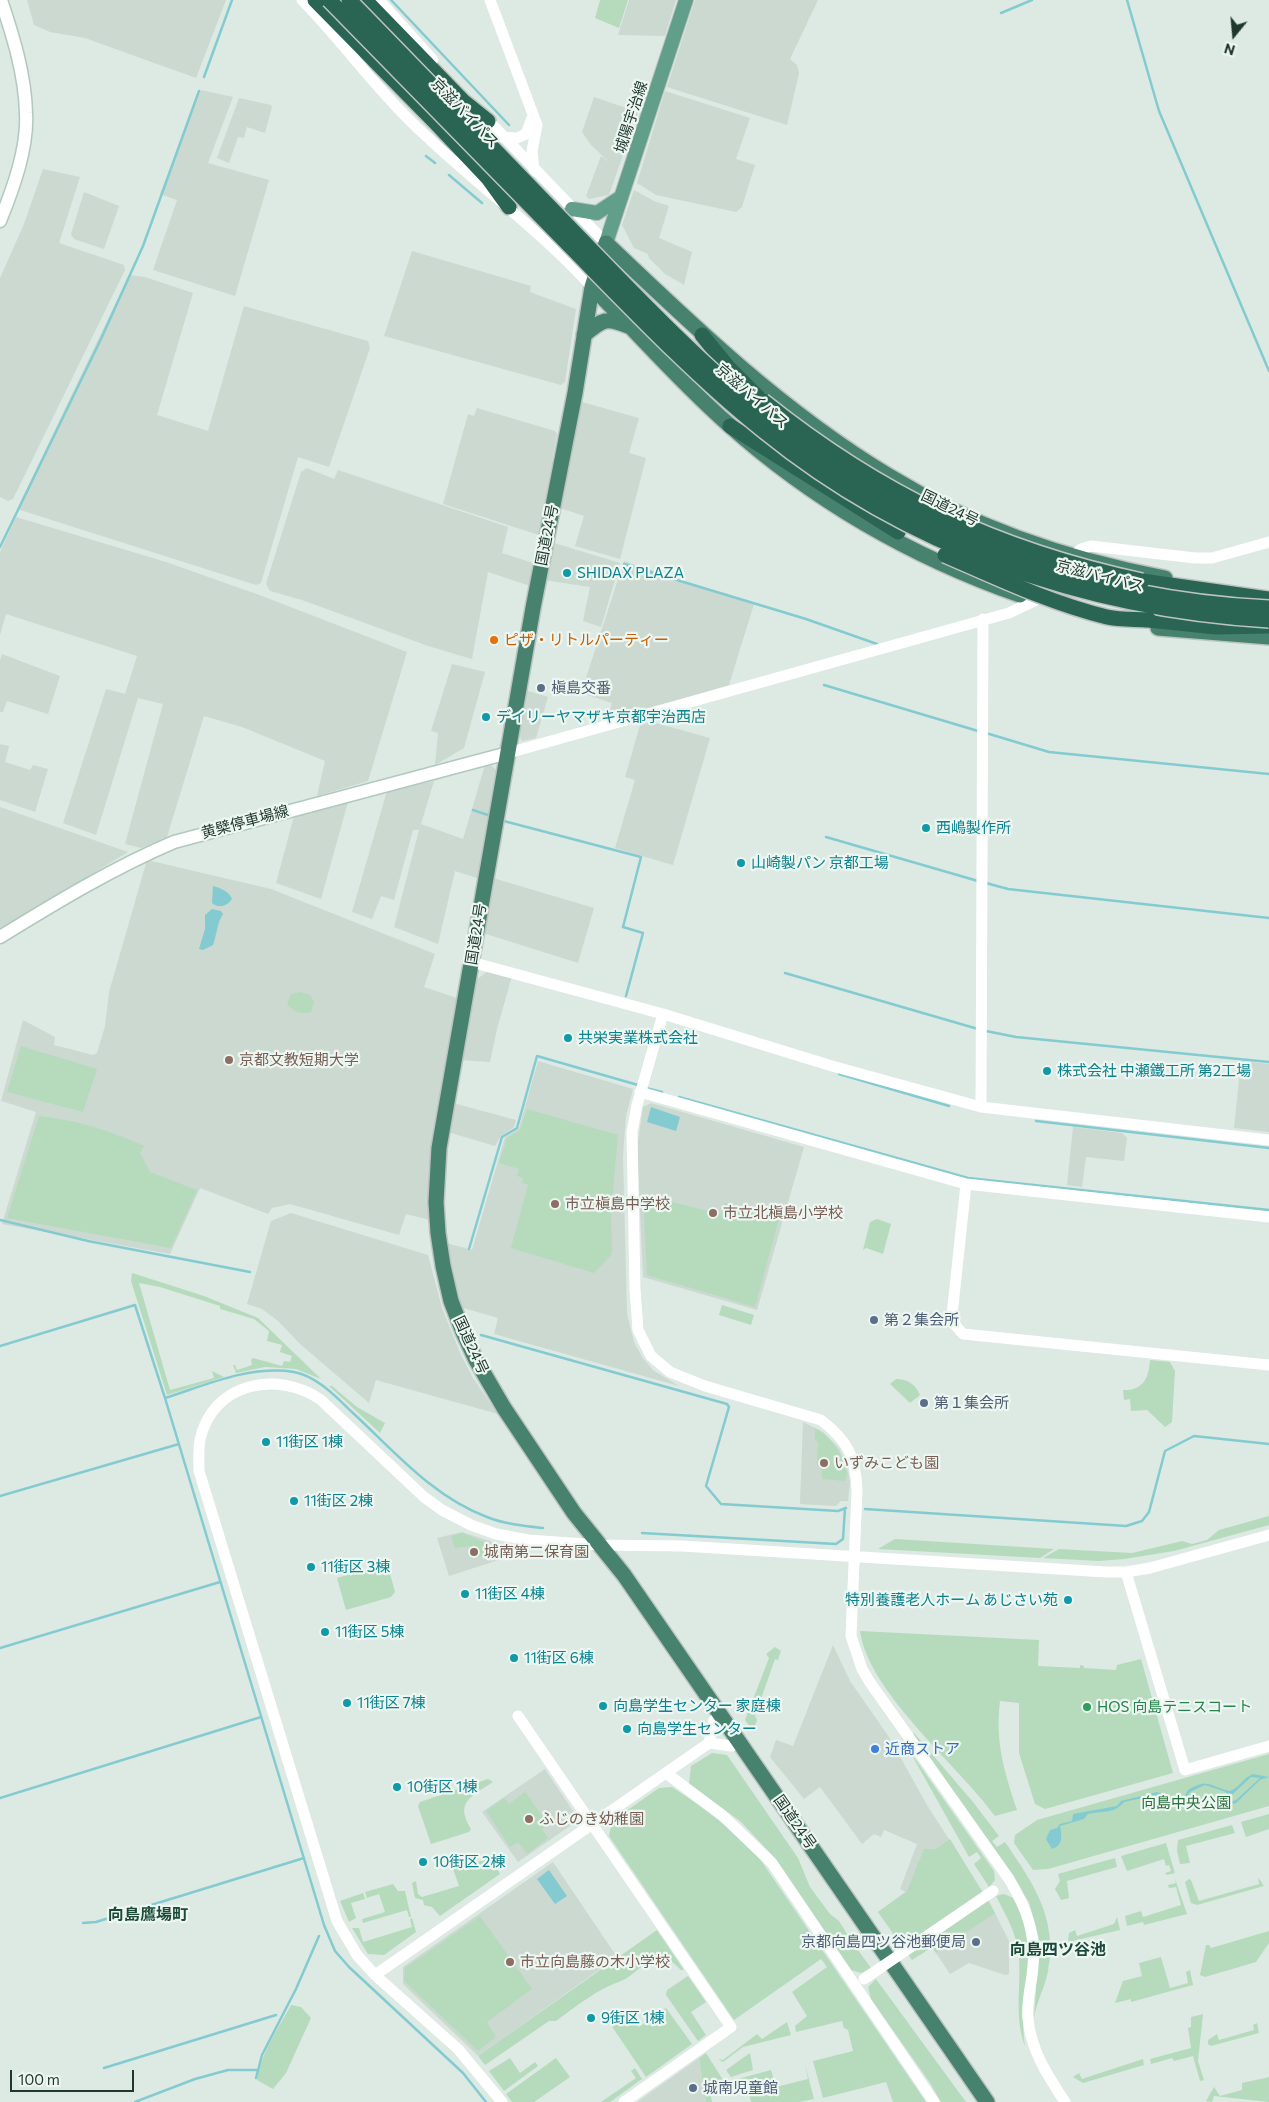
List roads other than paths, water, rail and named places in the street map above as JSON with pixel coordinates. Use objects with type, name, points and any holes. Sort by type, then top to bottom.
[{"type":"highway","name":"京滋バイパス","points":[[316,0],[682,358],[764,431],[836,484],[889,516],[946,544],[1038,578],[1152,607],[1212,616],[1269,620]]},
{"type":"highway","points":[[316,0],[488,178],[509,207]]},
{"type":"highway","name":"京滋バイパス","points":[[350,0],[685,344],[769,419],[840,471],[880,496],[934,524],[984,546],[1038,565],[1106,585],[1155,595],[1206,603],[1269,608]]},
{"type":"highway","points":[[365,0],[463,101],[488,121]]},
{"type":"highway","name":"国道24号","points":[[984,2100],[670,1642],[621,1572],[574,1513],[504,1408],[476,1360],[451,1301],[442,1266],[436,1202],[439,1148],[496,818],[592,287],[606,243],[702,334],[789,407],[890,477],[984,525],[1073,555],[1155,576],[1205,585],[1269,592]]},
{"type":"highway","points":[[592,287],[730,426],[788,474],[864,523],[929,558],[1036,600],[1120,623],[1186,632],[1269,637]]},
{"type":"highway","points":[[584,335],[604,320],[612,319],[630,326]]},
{"type":"highway","points":[[702,334],[728,367],[758,397],[877,482],[988,536],[1051,557],[1119,576],[1191,589],[1269,599]]},
{"type":"highway","points":[[730,426],[898,532],[1035,594],[1108,617],[1216,627],[1269,626]]},
{"type":"highway","name":"国道24号","points":[[598,1545],[615,1580],[984,2100]]},
{"type":"main road","points":[[0,221],[14,185],[26,114],[22,75],[1,0]]},
{"type":"main road","name":"城陽宇治線","points":[[606,243],[686,0]]},
{"type":"main road","points":[[572,209],[596,213],[621,197]]},
{"type":"main road","name":"黄檗停車場線","points":[[0,937],[88,884],[134,859],[174,842],[508,753]]},
{"type":"street","points":[[316,0],[414,125],[509,207],[592,287]]},
{"type":"street","points":[[379,0],[502,137],[606,243]]},
{"type":"street","points":[[490,0],[537,125],[532,151],[534,171]]},
{"type":"street","points":[[502,137],[517,138],[526,134],[533,114]]},
{"type":"street","points":[[508,753],[880,650],[1009,612],[1036,600],[1073,555],[1091,546],[1195,558],[1212,558],[1269,542]]},
{"type":"street","points":[[981,1107],[984,619]]},
{"type":"street","points":[[472,962],[663,1014],[832,1066],[981,1107],[1269,1140]]},
{"type":"street","points":[[663,1014],[634,1118],[631,1147],[638,1330],[643,1343],[660,1365],[680,1377],[820,1420],[835,1431],[848,1448],[856,1470],[851,1636],[862,1669],[1009,1879],[1025,1909],[1032,1930],[1033,1966],[1028,2019],[1031,2034],[1040,2064],[1065,2102]]},
{"type":"street","points":[[642,1088],[966,1184],[1269,1216]]},
{"type":"street","points":[[966,1184],[952,1315],[956,1326],[963,1334],[1269,1365]]},
{"type":"street","points":[[502,2102],[458,2049],[375,1975],[357,1955],[337,1921],[199,1471],[198,1453],[200,1438],[208,1419],[218,1406],[243,1389],[274,1382],[301,1388],[321,1400],[424,1497],[442,1510],[502,1536],[528,1540],[598,1545],[690,1546],[853,1558],[1126,1572],[1150,1568],[1269,1534]]},
{"type":"street","points":[[1126,1572],[1184,1770],[1269,1746]]},
{"type":"street","points":[[518,1716],[730,2027],[624,2102]]},
{"type":"street","points":[[709,1743],[714,1720]]},
{"type":"street","points":[[375,1975],[709,1743],[732,1746]]},
{"type":"street","points":[[666,1773],[724,1816],[772,1864],[859,1982],[934,2102]]},
{"type":"street","points":[[859,1982],[1009,1879]]},
{"type":"water","points":[[213,886],[227,892],[232,899],[223,906],[217,906],[212,903]]},
{"type":"water","points":[[212,909],[221,911],[223,914],[219,921],[213,945],[203,950],[199,949],[205,929],[205,915]]},
{"type":"water","points":[[651,1107],[680,1117],[676,1131],[647,1122]]},
{"type":"water","points":[[1253,1774],[1269,1777],[1260,1780],[1236,1803],[1210,1809],[1190,1808],[1157,1795],[1124,1802],[1116,1809],[1088,1814],[1084,1819],[1060,1826],[1060,1843],[1056,1848],[1052,1849],[1046,1839],[1050,1830],[1057,1828],[1060,1824],[1072,1821],[1073,1814],[1117,1806],[1121,1801],[1157,1792],[1182,1801],[1188,1790],[1201,1784],[1210,1784],[1230,1791]],"holes":[[[1251,1777],[1260,1778],[1236,1800],[1222,1804]],[[1205,1785],[1226,1792],[1227,1797],[1201,1808],[1185,1804],[1184,1801],[1190,1792]]]},
{"type":"water","points":[[549,1870],[567,1896],[555,1904],[537,1879]]},
{"type":"waterway","points":[[204,77],[232,0]]},
{"type":"waterway","points":[[391,0],[509,125]]},
{"type":"waterway","points":[[1001,13],[1032,0]]},
{"type":"waterway","points":[[1127,0],[1159,111],[1269,371]]},
{"type":"waterway","points":[[0,547],[101,339],[143,246],[199,91]]},
{"type":"waterway","points":[[426,156],[435,163]]},
{"type":"waterway","points":[[449,175],[482,203]]},
{"type":"waterway","points":[[624,564],[806,619],[877,644]]},
{"type":"waterway","points":[[824,685],[978,731]]},
{"type":"waterway","points":[[986,733],[1049,752],[1269,774]]},
{"type":"waterway","points":[[473,810],[491,816]]},
{"type":"waterway","points":[[500,820],[641,857],[623,927],[643,933],[626,996]]},
{"type":"waterway","points":[[826,837],[978,881]]},
{"type":"waterway","points":[[986,883],[1008,889],[1269,918]]},
{"type":"waterway","points":[[785,973],[978,1029]]},
{"type":"waterway","points":[[986,1031],[1016,1037],[1269,1062]]},
{"type":"waterway","points":[[469,1249],[502,1137],[517,1128],[537,1056],[638,1085]]},
{"type":"waterway","points":[[839,1074],[949,1106]]},
{"type":"waterway","points":[[646,1088],[662,1092]]},
{"type":"waterway","points":[[679,1097],[968,1178],[1269,1210]]},
{"type":"waterway","points":[[1036,1121],[1269,1148]]},
{"type":"waterway","points":[[0,1220],[88,1241],[250,1272]]},
{"type":"waterway","points":[[0,1346],[135,1305],[165,1398]]},
{"type":"waterway","points":[[481,1335],[727,1404],[729,1407],[706,1486],[721,1504],[838,1511],[846,1508]]},
{"type":"waterway","points":[[486,2102],[463,2073],[349,1967],[335,1951],[324,1925],[165,1398],[212,1382],[261,1371],[302,1374],[326,1388],[415,1472],[449,1498],[494,1519],[543,1528]]},
{"type":"waterway","points":[[865,1509],[1126,1526],[1142,1521],[1149,1512],[1165,1451],[1194,1436],[1269,1444]]},
{"type":"waterway","points":[[0,1496],[179,1444]]},
{"type":"waterway","points":[[642,1533],[836,1544],[843,1539],[845,1508]]},
{"type":"waterway","points":[[0,1648],[220,1582]]},
{"type":"waterway","points":[[0,1798],[261,1717]]},
{"type":"waterway","points":[[83,1923],[96,1922],[304,1858]]},
{"type":"waterway","points":[[256,2078],[262,2055],[296,1989],[319,1936]]},
{"type":"waterway","points":[[104,2068],[276,2015]]},
{"type":"waterway","points":[[135,2102],[195,2079],[228,2070],[258,2070]]},
{"type":"place","name":"SHIDAX PLAZA","points":[[567,573]]},
{"type":"place","name":"ピザ・リトルパーティー","points":[[494,640]]},
{"type":"place","name":"槇島交番","points":[[541,688]]},
{"type":"place","name":"デイリーヤマザキ京都宇治西店","points":[[486,717]]},
{"type":"place","name":"西嶋製作所","points":[[926,828]]},
{"type":"place","name":"山崎製パン 京都工場","points":[[741,863]]},
{"type":"place","name":"共栄実業株式会社","points":[[568,1038]]},
{"type":"place","name":"京都文教短期大学","points":[[229,1060]]},
{"type":"place","name":"株式会社 中瀬鐵工所 第2工場","points":[[1047,1071]]},
{"type":"place","name":"市立槇島中学校","points":[[555,1204]]},
{"type":"place","name":"市立北槇島小学校","points":[[713,1213]]},
{"type":"place","name":"第２集会所","points":[[874,1320]]},
{"type":"place","name":"第１集会所","points":[[924,1403]]},
{"type":"place","name":"11街区 1棟","points":[[266,1442]]},
{"type":"place","name":"いずみこども園","points":[[824,1463]]},
{"type":"place","name":"11街区 2棟","points":[[294,1501]]},
{"type":"place","name":"城南第二保育園","points":[[474,1552]]},
{"type":"place","name":"11街区 3棟","points":[[311,1567]]},
{"type":"place","name":"11街区 4棟","points":[[465,1594]]},
{"type":"place","name":"特別養護老人ホーム あじさい苑","points":[[1068,1600]]},
{"type":"place","name":"11街区 5棟","points":[[325,1632]]},
{"type":"place","name":"11街区 6棟","points":[[514,1658]]},
{"type":"place","name":"11街区 7棟","points":[[347,1703]]},
{"type":"place","name":"向島学生センター 家庭棟","points":[[603,1706]]},
{"type":"place","name":"HOS 向島テニスコート","points":[[1087,1707]]},
{"type":"place","name":"向島学生センター","points":[[627,1729]]},
{"type":"place","name":"近商ストア","points":[[875,1749]]},
{"type":"place","name":"10街区 1棟","points":[[397,1787]]},
{"type":"place","name":"ふじのき幼稚園","points":[[529,1819]]},
{"type":"place","name":"10街区 2棟","points":[[423,1862]]},
{"type":"place","name":"京都向島四ツ谷池郵便局","points":[[976,1942]]},
{"type":"place","name":"市立向島藤の木小学校","points":[[510,1962]]},
{"type":"place","name":"9街区 1棟","points":[[591,2018]]},
{"type":"place","name":"城南児童館","points":[[693,2088]]},
{"type":"district","name":"向島鷹場町","points":[[148,1915]]},
{"type":"district","name":"向島四ツ谷池","points":[[1058,1950]]},
{"type":"park label","name":"向島中央公園","points":[[1186,1803]]}]
